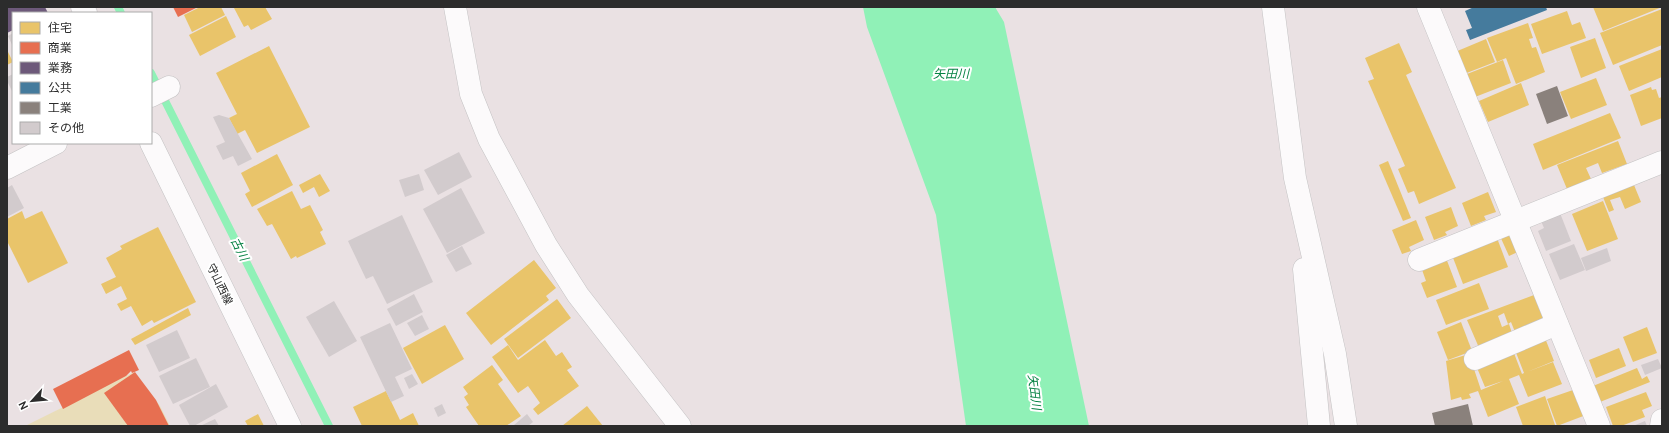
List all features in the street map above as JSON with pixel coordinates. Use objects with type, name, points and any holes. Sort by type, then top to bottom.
[{"type":"street","points":[[455,7],[471,94],[489,139],[499,159],[546,245],[578,295],[680,426]]},
{"type":"street","points":[[1273,7],[1294,178],[1319,426]]},
{"type":"street","points":[[1428,7],[1557,324],[1591,424]]},
{"type":"street","points":[[7,168],[54,144]]},
{"type":"street","name":"守山西線","points":[[151,144],[290,426]]},
{"type":"street","points":[[1419,260],[1662,162]]},
{"type":"street","points":[[1294,178],[1335,354],[1346,426]]},
{"type":"street","points":[[1475,359],[1557,324]]},
{"type":"street","points":[[1661,426],[1662,420]]},
{"type":"shaded area","points":[[134,372],[160,406],[170,426],[25,426]]},
{"type":"water","name":"矢田川","points":[[863,7],[995,7],[1004,22],[1089,426],[966,426],[936,215],[867,27]]},
{"type":"building: 住宅","points":[[200,7],[221,7],[225,15],[192,32],[184,15]]},
{"type":"building: 住宅","points":[[265,7],[272,19],[251,30],[248,25],[244,27],[234,8]]},
{"type":"building: 住宅","points":[[1593,7],[1662,7],[1603,31]]},
{"type":"building: 住宅","points":[[1662,9],[1662,45],[1613,65],[1600,33]]},
{"type":"building: 住宅","points":[[1567,11],[1572,25],[1580,22],[1586,38],[1542,54],[1531,24]]},
{"type":"building: 住宅","points":[[226,16],[236,37],[200,56],[189,35]]},
{"type":"building: 住宅","points":[[1528,23],[1533,38],[1529,39],[1532,48],[1536,47],[1545,72],[1516,84],[1506,58],[1497,62],[1487,38]]},
{"type":"building: 住宅","points":[[1595,38],[1606,68],[1581,78],[1570,47]]},
{"type":"building: 住宅","points":[[1486,39],[1495,62],[1464,74],[1455,52]]},
{"type":"building: 住宅","points":[[1399,43],[1412,72],[1406,75],[1456,188],[1419,204],[1414,191],[1408,193],[1398,169],[1405,166],[1368,81],[1374,79],[1365,58]]},
{"type":"building: 住宅","points":[[269,46],[310,127],[257,153],[245,130],[237,134],[229,118],[237,114],[216,73]]},
{"type":"building: 住宅","points":[[1662,49],[1662,77],[1629,91],[1619,66]]},
{"type":"building: 住宅","points":[[7,50],[12,62],[7,65]]},
{"type":"building: 住宅","points":[[1503,60],[1511,83],[1475,97],[1467,74]]},
{"type":"building: 住宅","points":[[1596,78],[1607,105],[1571,119],[1560,92]]},
{"type":"building: 住宅","points":[[1521,83],[1529,105],[1488,122],[1479,101]]},
{"type":"building: 住宅","points":[[1651,87],[1652,90],[1656,89],[1659,98],[1662,97],[1662,118],[1641,126],[1630,95]]},
{"type":"building: 住宅","points":[[1610,113],[1621,138],[1543,170],[1533,144]]},
{"type":"building: 住宅","points":[[1618,141],[1627,164],[1602,173],[1598,163],[1586,168],[1591,179],[1567,189],[1557,165]]},
{"type":"building: 住宅","points":[[277,154],[293,185],[252,207],[245,194],[250,191],[241,173]]},
{"type":"building: 住宅","points":[[1388,161],[1411,218],[1403,221],[1379,165]]},
{"type":"building: 住宅","points":[[320,174],[330,191],[319,197],[314,187],[303,193],[299,185]]},
{"type":"building: 住宅","points":[[1634,185],[1641,202],[1625,209],[1620,197],[1610,200],[1614,210],[1609,212],[1603,197]]},
{"type":"building: 住宅","points":[[292,191],[301,209],[310,205],[323,230],[320,232],[326,244],[297,258],[296,256],[291,259],[272,224],[267,226],[257,209]]},
{"type":"building: 住宅","points":[[1488,192],[1496,212],[1484,216],[1486,220],[1471,226],[1462,203]]},
{"type":"building: 住宅","points":[[1603,201],[1618,239],[1587,251],[1572,214]]},
{"type":"building: 住宅","points":[[1451,207],[1458,226],[1445,232],[1447,235],[1434,240],[1425,217]]},
{"type":"building: 住宅","points":[[22,211],[25,219],[42,211],[68,263],[28,283],[7,241],[7,219]]},
{"type":"building: 住宅","points":[[1416,220],[1424,240],[1409,247],[1411,251],[1402,254],[1392,230]]},
{"type":"building: 住宅","points":[[158,227],[196,302],[154,323],[152,320],[142,326],[131,306],[121,311],[117,304],[127,299],[121,286],[106,294],[101,284],[116,277],[106,258],[122,249],[120,246]]},
{"type":"building: 住宅","points":[[1511,229],[1520,251],[1509,256],[1499,234]]},
{"type":"building: 住宅","points":[[1497,238],[1508,267],[1463,284],[1452,255]]},
{"type":"building: 住宅","points":[[1446,258],[1457,287],[1427,298],[1421,283],[1426,281],[1421,267]]},
{"type":"building: 住宅","points":[[534,260],[556,288],[546,296],[549,300],[491,345],[466,313]]},
{"type":"building: 住宅","points":[[1479,283],[1489,309],[1446,325],[1436,300]]},
{"type":"building: 住宅","points":[[1534,295],[1544,321],[1515,332],[1511,322],[1508,324],[1504,313],[1498,316],[1502,327],[1509,324],[1513,336],[1480,350],[1467,320]]},
{"type":"building: 住宅","points":[[557,299],[571,318],[518,358],[504,339]]},
{"type":"building: 住宅","points":[[188,308],[191,315],[135,345],[131,339]]},
{"type":"building: 住宅","points":[[1461,322],[1472,351],[1448,360],[1437,332]]},
{"type":"building: 住宅","points":[[445,325],[464,359],[422,384],[403,348]]},
{"type":"building: 住宅","points":[[1647,327],[1657,353],[1633,362],[1623,337]]},
{"type":"building: 住宅","points":[[1545,338],[1554,361],[1527,372],[1553,362],[1562,384],[1528,397],[1519,375],[1509,379],[1519,404],[1488,417],[1478,391],[1469,394],[1471,398],[1462,400],[1461,397],[1451,400],[1446,361],[1469,354],[1481,390],[1503,381],[1485,387],[1475,363],[1512,348],[1522,374],[1524,373],[1515,350]]},
{"type":"building: 住宅","points":[[545,340],[556,356],[562,352],[572,367],[567,370],[579,386],[538,415],[533,409],[540,403],[528,386],[518,393],[492,357],[508,345],[518,360]]},
{"type":"building: 住宅","points":[[1619,348],[1626,366],[1596,378],[1589,360]]},
{"type":"building: 住宅","points":[[492,365],[503,380],[498,384],[521,416],[506,426],[479,426],[466,407],[469,405],[464,397],[468,394],[463,387]]},
{"type":"building: 住宅","points":[[1637,368],[1642,379],[1647,376],[1650,382],[1600,402],[1593,386]]},
{"type":"building: 住宅","points":[[1573,390],[1577,402],[1581,401],[1586,415],[1557,426],[1547,399]]},
{"type":"building: 住宅","points":[[386,391],[400,420],[413,413],[419,426],[362,426],[353,407]]},
{"type":"building: 住宅","points":[[1646,392],[1652,406],[1642,410],[1645,417],[1621,426],[1613,426],[1606,407]]},
{"type":"building: 住宅","points":[[1545,396],[1555,425],[1523,426],[1516,407]]},
{"type":"building: 住宅","points":[[587,406],[603,426],[562,426]]},
{"type":"building: 住宅","points":[[258,414],[264,426],[248,426],[245,421]]},
{"type":"building: 商業","points":[[173,7],[198,7],[178,17]]},
{"type":"building: 商業","points":[[129,350],[139,370],[132,373],[131,371],[126,376],[63,409],[53,389]]},
{"type":"building: 商業","points":[[135,372],[156,400],[169,426],[128,426],[104,393]]},
{"type":"building: 業務","points":[[7,7],[45,7],[48,12],[12,12],[12,30],[7,33]]},
{"type":"building: 公共","points":[[1474,7],[1546,7],[1547,10],[1470,40],[1466,30],[1472,28],[1465,11]]},
{"type":"building: 工業","points":[[1557,86],[1568,116],[1547,124],[1536,94]]},
{"type":"building: 工業","points":[[1468,404],[1473,426],[1435,426],[1432,413]]},
{"type":"building: その他","points":[[12,34],[12,45],[8,36]]},
{"type":"building: その他","points":[[12,74],[12,91],[7,81],[7,77]]},
{"type":"building: その他","points":[[219,115],[229,118],[252,159],[238,166],[233,156],[223,160],[216,146],[225,142],[213,117]]},
{"type":"building: その他","points":[[459,152],[472,177],[438,195],[424,170]]},
{"type":"building: その他","points":[[419,174],[424,190],[405,197],[399,180]]},
{"type":"building: その他","points":[[12,185],[24,208],[7,217],[7,188]]},
{"type":"building: その他","points":[[461,188],[485,233],[447,253],[423,209]]},
{"type":"building: その他","points":[[1560,213],[1571,241],[1546,251],[1538,231],[1544,228],[1541,221]]},
{"type":"building: その他","points":[[402,215],[433,282],[387,304],[373,276],[366,279],[348,241]]},
{"type":"building: その他","points":[[1574,244],[1585,270],[1560,280],[1549,254]]},
{"type":"building: その他","points":[[462,246],[472,264],[456,272],[446,255]]},
{"type":"building: その他","points":[[1607,248],[1611,261],[1586,271],[1581,258]]},
{"type":"building: その他","points":[[414,294],[423,312],[396,326],[387,309]]},
{"type":"building: その他","points":[[334,301],[357,341],[329,357],[306,317]]},
{"type":"building: その他","points":[[422,315],[429,329],[415,336],[407,323]]},
{"type":"building: その他","points":[[390,323],[412,369],[395,377],[404,396],[391,402],[360,337]]},
{"type":"building: その他","points":[[177,330],[190,358],[159,372],[146,345]]},
{"type":"building: その他","points":[[196,358],[210,387],[173,404],[159,376]]},
{"type":"building: その他","points":[[1658,359],[1662,368],[1645,375],[1641,365]]},
{"type":"building: その他","points":[[412,374],[418,384],[409,389],[404,378]]},
{"type":"building: その他","points":[[216,384],[228,407],[194,426],[190,426],[179,405]]},
{"type":"building: その他","points":[[442,404],[446,413],[438,417],[434,408]]},
{"type":"building: その他","points":[[527,414],[533,422],[528,426],[514,426],[514,425]]},
{"type":"building: その他","points":[[215,419],[219,426],[200,426]]},
{"type":"building: その他","points":[[1645,421],[1647,426],[1633,426]]},
{"type":"waterway","name":"古川","points":[[118,7],[120,12]]},
{"type":"waterway","name":"古川","points":[[152,75],[329,426]]}]
